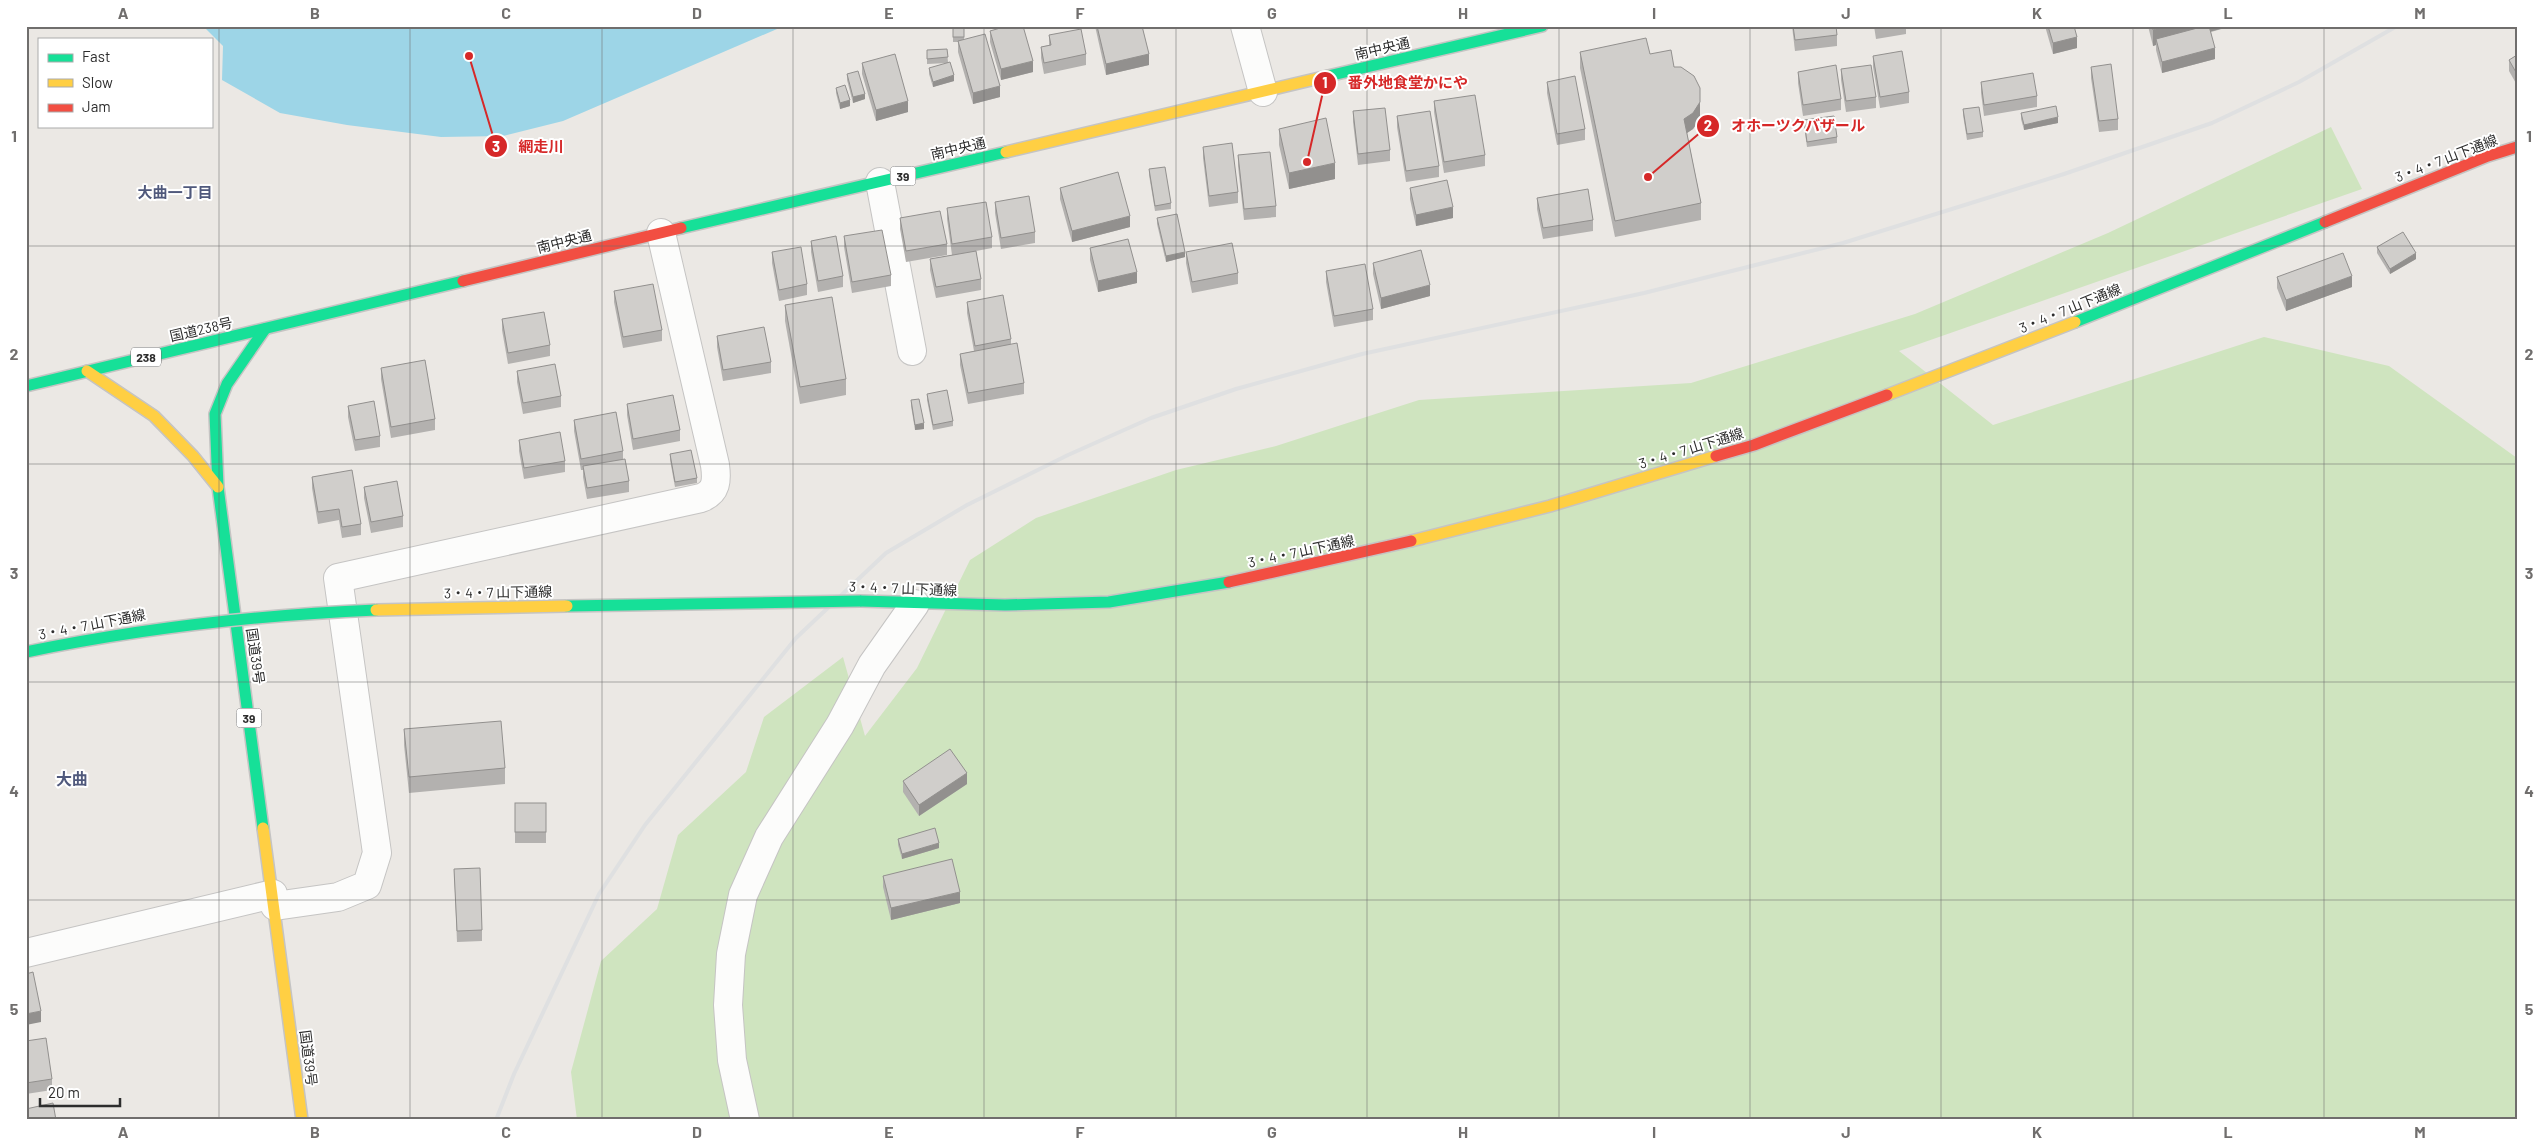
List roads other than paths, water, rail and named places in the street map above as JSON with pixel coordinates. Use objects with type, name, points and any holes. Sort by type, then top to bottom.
[{"type":"main road","name":"南中央通","points":[[266,329],[661,233],[1542,26]]},
{"type":"main road","name":"3・4・7 山下通線","points":[[26,652],[75,641],[166,626],[381,609],[860,601],[1005,605],[1109,602],[1238,580],[1346,557],[1550,506],[1754,445],[1968,365],[2488,156],[2517,147]]},
{"type":"main road","name":"国道238号","points":[[26,386],[266,329]]},
{"type":"main road","name":"国道39号","points":[[266,329],[227,384],[215,414],[218,487],[302,1120]]},
{"type":"main road","points":[[87,371],[154,416],[193,456],[218,487]]},
{"type":"street","points":[[1245,26],[1263,92]]},
{"type":"street","points":[[880,182],[912,351]]},
{"type":"street","points":[[26,953],[274,900],[338,897],[367,885],[377,853],[338,578],[701,498],[710,494],[715,487],[717,477],[715,465],[661,233]]},
{"type":"street","points":[[745,1120],[732,1060],[728,1004],[730,954],[743,895],[769,837],[840,725],[872,665],[915,604]]},
{"type":"water","points":[[203,26],[784,26],[563,121],[503,136],[441,137],[347,125],[280,113],[222,80],[223,46]]},
{"type":"railway","points":[[496,1120],[514,1074],[599,894],[645,825],[796,638],[886,553],[967,505],[1068,455],[1151,418],[1236,389],[1362,354],[1644,293],[1843,243],[2064,174],[2212,123],[2299,82],[2397,26]]},
{"type":"place","name":"網走川","points":[[469,56]]},
{"type":"place","name":"番外地食堂かにや","points":[[1307,162]]},
{"type":"place","name":"オホーツクバザール","points":[[1648,177]]},
{"type":"district","name":"大曲一丁目","points":[[175,192]]},
{"type":"district","name":"大曲","points":[[72,778]]}]
